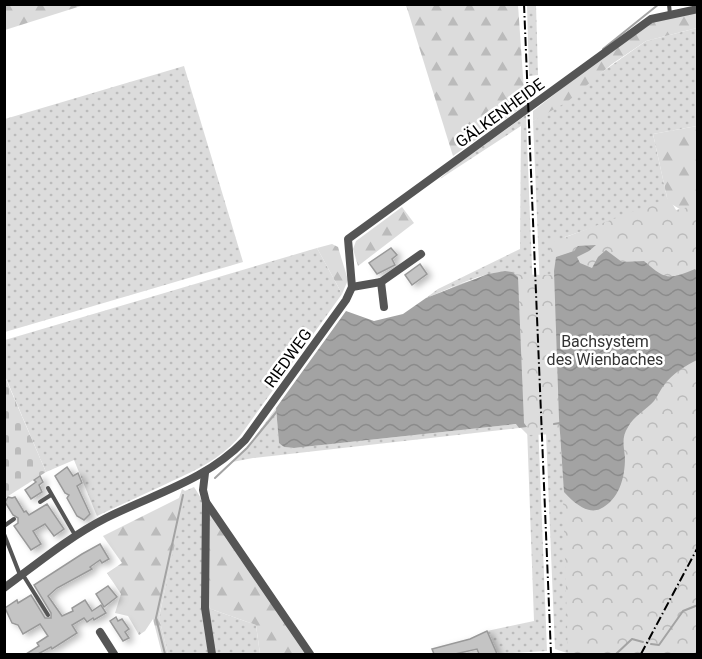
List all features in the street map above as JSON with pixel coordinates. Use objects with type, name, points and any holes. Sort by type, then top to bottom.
[{"type":"street","name":"GÄLKENHEIDE","points":[[352,287],[348,238],[567,82],[651,19],[698,9]]},
{"type":"street","points":[[352,287],[381,282],[421,254]]},
{"type":"street","points":[[381,282],[384,307]]},
{"type":"street","name":"RIEDWEG","points":[[4,588],[75,536],[205,473],[229,457],[245,441],[346,300],[352,287]]},
{"type":"street","points":[[205,473],[203,490],[206,502],[205,608],[212,654]]},
{"type":"street","points":[[193,478],[203,490]]},
{"type":"street","points":[[206,502],[310,654]]},
{"type":"street","points":[[100,632],[114,654]]},
{"type":"lane","points":[[669,4],[670,15]]},
{"type":"lane","points":[[48,488],[75,536]]},
{"type":"lane","points":[[40,502],[51,495]]},
{"type":"lane","points":[[4,526],[14,519]]},
{"type":"lane","points":[[4,534],[22,575],[48,615]]},
{"type":"green space","points":[[5,4],[84,4],[84,5],[5,30]]},
{"type":"green space","points":[[406,5],[518,5],[525,105],[453,156]]},
{"type":"green space","points":[[527,5],[536,5],[538,75],[529,76]]},
{"type":"green space","points":[[697,11],[697,28],[646,41],[612,64],[567,102],[533,121],[533,111],[611,50],[653,21]]},
{"type":"green space","points":[[697,28],[697,126],[653,134],[668,202],[565,237],[556,257],[559,418],[570,654],[555,649],[533,121],[646,41]]},
{"type":"green space","points":[[184,66],[243,262],[5,332],[5,119]]},
{"type":"green space","points":[[526,115],[547,651],[497,654],[487,631],[534,621],[527,427],[518,277],[510,273],[487,275],[426,298],[438,289],[520,249],[521,126],[440,179]]},
{"type":"green space","points":[[697,126],[697,238],[693,217],[668,202],[653,134]]},
{"type":"green space","name":"Bachsystem des Wienbaches","points":[[669,198],[676,210],[697,205],[697,654],[568,654],[561,434],[528,435],[519,426],[373,324],[413,312],[429,299],[459,284],[494,274],[551,275],[550,243]]},
{"type":"green space","points":[[402,207],[414,223],[358,266],[353,249],[356,241]]},
{"type":"green space","points":[[332,244],[338,247],[348,280],[342,294],[317,248]]},
{"type":"green space","points":[[317,248],[342,294],[232,445],[196,470],[97,516],[74,460],[46,472],[5,376],[5,340]]},
{"type":"green space","points":[[5,377],[46,472],[4,498]]},
{"type":"green space","points":[[276,408],[279,442],[284,447],[294,448],[517,424],[519,428],[232,462],[249,445]]},
{"type":"green space","points":[[194,487],[204,503],[210,654],[168,654],[159,618],[185,491]]},
{"type":"green space","points":[[182,489],[185,491],[185,497],[159,617],[168,654],[162,654],[153,619],[145,631],[139,635],[128,616],[115,613],[121,594],[107,573],[122,563],[103,536],[179,498]]},
{"type":"green space","points":[[208,511],[308,654],[260,654],[256,625],[208,608]]},
{"type":"green space","points":[[208,608],[256,625],[260,654],[214,654]]},
{"type":"water","points":[[596,245],[577,257],[580,263],[592,268],[598,257],[606,250],[622,262],[644,261],[663,275],[679,275],[695,269],[698,273],[697,360],[671,377],[654,401],[631,423],[624,438],[625,466],[620,488],[607,505],[600,509],[590,510],[580,506],[564,492],[554,271],[556,257],[574,251],[578,246]]},
{"type":"water","points":[[512,272],[518,277],[524,423],[527,427],[519,428],[516,424],[294,448],[284,447],[279,443],[276,408],[346,311],[374,321],[403,314],[426,298],[488,274]]},
{"type":"building","points":[[391,248],[397,255],[392,259],[395,265],[377,274],[369,263]]},
{"type":"building","points":[[420,264],[427,274],[412,285],[405,275]]},
{"type":"building","points":[[67,467],[73,476],[78,473],[82,483],[77,486],[90,514],[84,520],[77,516],[67,498],[69,495],[65,493],[55,476]]},
{"type":"building","points":[[40,476],[43,482],[39,485],[42,492],[31,499],[25,490]]},
{"type":"building","points":[[8,497],[15,497],[24,512],[26,511],[29,515],[47,504],[64,529],[54,536],[45,524],[33,531],[41,544],[31,550],[14,526],[18,523],[18,518],[13,515],[5,502]]},
{"type":"building","points":[[100,544],[109,559],[102,563],[100,560],[90,567],[92,569],[57,588],[48,596],[62,616],[73,611],[72,608],[85,600],[92,611],[101,605],[106,613],[87,622],[84,618],[72,625],[77,633],[52,649],[51,647],[38,654],[26,654],[39,646],[37,643],[48,636],[40,624],[23,634],[18,625],[12,623],[5,608],[31,595],[45,618],[51,618],[51,613],[34,585]]},
{"type":"building","points":[[108,586],[117,597],[104,607],[96,594]]},
{"type":"building","points":[[116,617],[118,621],[122,619],[129,629],[125,632],[129,638],[123,641],[110,621]]},
{"type":"building","points":[[487,631],[497,654],[479,654],[477,649],[455,654],[434,654],[432,649],[470,639]]},
{"type":"waterway","points":[[603,49],[659,4]]},
{"type":"waterway","points":[[215,478],[247,448],[278,410]]},
{"type":"waterway","points":[[554,424],[560,423]]},
{"type":"waterway","points":[[165,654],[156,618],[183,495]]},
{"type":"waterway","points":[[651,644],[659,645],[683,611],[698,605]]},
{"type":"waterway","points":[[616,654],[632,639],[643,642]]},
{"type":"railway","points":[[524,4],[551,654]]},
{"type":"railway","points":[[641,654],[698,547]]}]
